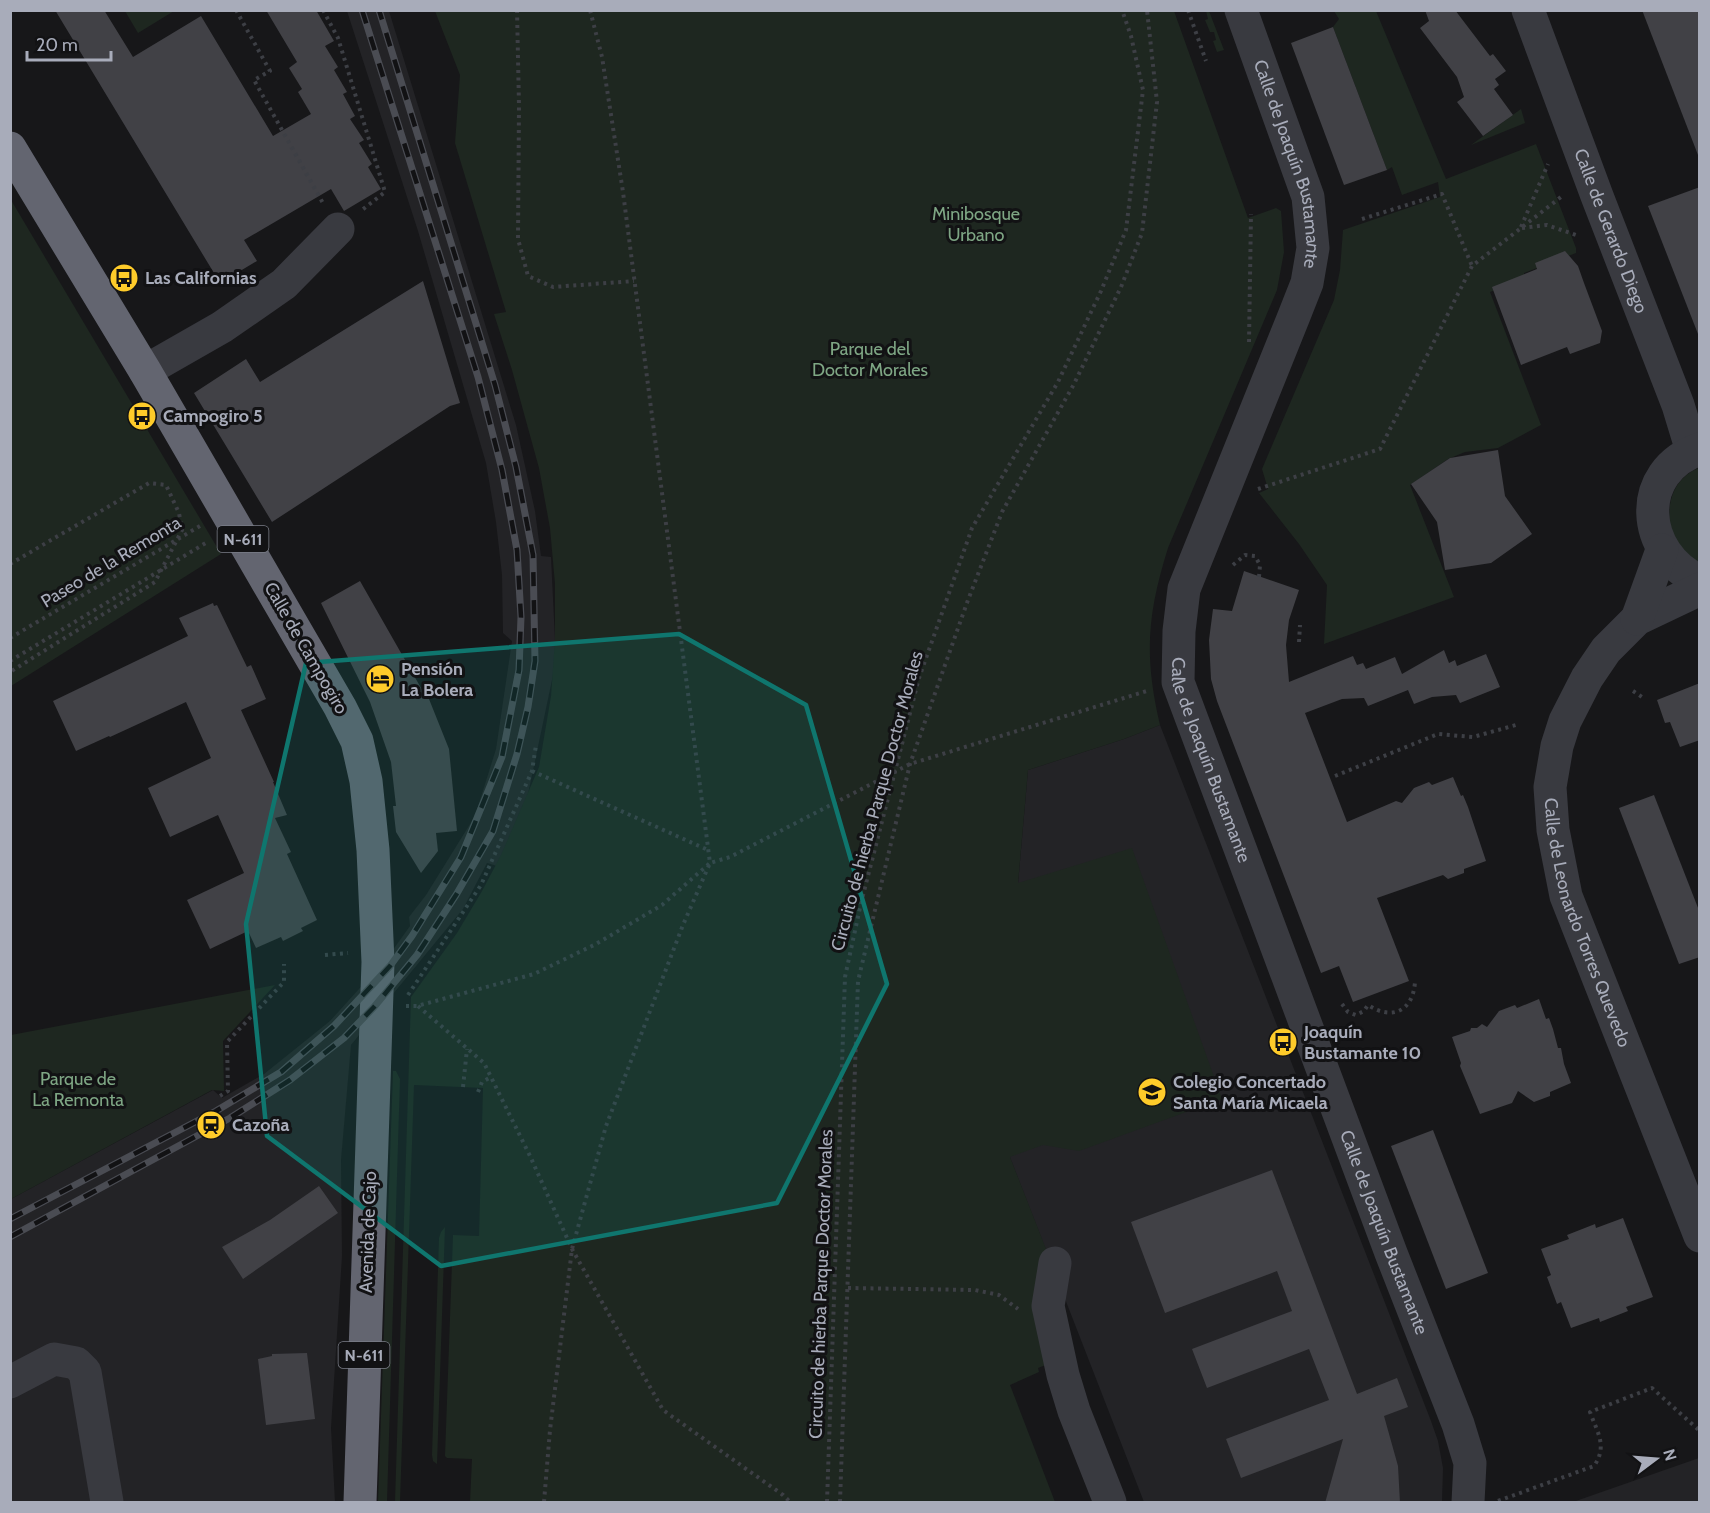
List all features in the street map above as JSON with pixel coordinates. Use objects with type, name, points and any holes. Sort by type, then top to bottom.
[{"type":"highway","name":"Calle de Campogiro","points":[[10,148],[158,363],[231,518],[340,707],[357,741],[366,781],[373,850],[378,962]]},
{"type":"highway","name":"Avenida de Cajo","points":[[360,1503],[378,962]]},
{"type":"street","name":"Calle de Joaquín Bustamante","points":[[1241,10],[1308,197],[1313,248],[1303,294],[1184,589],[1179,631],[1178,682],[1391,1253],[1458,1424],[1470,1463],[1468,1503]]},
{"type":"street","name":"Calle de Gerardo Diego","points":[[1528,10],[1596,196],[1696,450]]},
{"type":"street","points":[[158,363],[222,327],[284,284],[338,229]]},
{"type":"street","points":[[1696,450],[1669,469],[1656,495],[1652,514],[1662,550],[1679,569],[1700,581]]},
{"type":"street","name":"Calle de Leonardo Torres Quevedo","points":[[1637,619],[1662,550]]},
{"type":"street","name":"Calle de Leonardo Torres Quevedo","points":[[1700,589],[1637,619],[1606,650],[1587,678],[1565,721],[1557,746],[1550,787],[1553,830],[1566,896],[1700,1236]]},
{"type":"street","points":[[1055,1263],[1048,1306],[1074,1411],[1110,1503]]},
{"type":"street","points":[[10,1382],[54,1359],[76,1363],[85,1372],[107,1503]]},
{"type":"path","points":[[236,10],[270,71],[254,80],[338,229],[385,192],[338,38],[322,10]]},
{"type":"path","points":[[517,10],[518,239],[528,276],[553,287],[634,281]]},
{"type":"path","points":[[544,1503],[550,1430],[572,1249],[606,1126],[683,925],[710,863],[634,281],[602,57],[590,10]]},
{"type":"path","name":"Circuito de hierba Parque Doctor Morales","points":[[826,1503],[845,978],[861,903],[919,678],[972,528],[1058,382],[1101,291],[1126,230],[1143,90],[1131,36],[1122,10]]},
{"type":"path","points":[[840,1503],[858,981],[910,764],[968,600],[1002,512],[1074,384],[1142,233],[1157,102],[1147,10]]},
{"type":"path","points":[[1188,10],[1206,61]]},
{"type":"path","points":[[1521,228],[1548,164]]},
{"type":"path","points":[[1362,219],[1442,194],[1472,266]]},
{"type":"path","points":[[1258,489],[1380,449],[1472,266],[1561,197]]},
{"type":"path","points":[[1249,347],[1251,214]]},
{"type":"path","points":[[1521,228],[1547,225],[1576,234]]},
{"type":"path","points":[[10,564],[149,483],[166,485],[179,513],[182,530],[155,582],[10,672]]},
{"type":"path","points":[[10,661],[162,570],[231,518]]},
{"type":"path","name":"Paseo de la Remonta","points":[[10,638],[177,539],[231,518]]},
{"type":"path","points":[[1233,565],[1245,555],[1255,556],[1260,565],[1259,576]]},
{"type":"path","points":[[1299,642],[1300,625]]},
{"type":"path","points":[[536,745],[532,771],[481,885],[401,1006],[417,1006],[534,974],[596,944],[662,905],[710,863],[730,857],[910,764],[1156,688]]},
{"type":"path","points":[[1633,691],[1645,699]]},
{"type":"path","points":[[1335,776],[1438,734],[1473,737],[1516,725]]},
{"type":"path","points":[[532,771],[708,850]]},
{"type":"path","points":[[220,1096],[228,1091],[227,1042],[284,982],[284,964]]},
{"type":"path","points":[[1342,1004],[1348,1012],[1356,1015],[1364,1011],[1368,1005],[1388,1014],[1399,1011],[1409,1003],[1414,993],[1415,982]]},
{"type":"path","points":[[417,1006],[484,1063],[572,1249],[663,1410],[783,1495],[790,1503]]},
{"type":"path","points":[[463,1087],[467,1048]]},
{"type":"path","points":[[478,1092],[482,1082],[491,1077]]},
{"type":"path","points":[[848,1288],[975,1290],[999,1295],[1017,1306],[1022,1316]]},
{"type":"path","points":[[1494,1503],[1594,1466],[1601,1453],[1602,1445],[1590,1412],[1652,1388],[1700,1431]]},
{"type":"highlighted area","points":[[679,634],[806,705],[887,984],[777,1203],[441,1266],[267,1136],[246,924],[306,663]]},
{"type":"shaded area","points":[[347,11],[389,11],[516,425],[535,511],[541,556],[551,557],[556,661],[526,804],[497,866],[487,863],[463,909],[351,1045],[341,1160],[342,1256],[331,1428],[335,1502],[11,1502],[11,1199],[213,1090],[222,1098],[264,1074],[330,1021],[387,958],[410,926],[409,917],[426,895],[475,816],[496,749],[512,641],[503,633],[502,575],[486,463],[418,231]]},
{"type":"shaded area","name":"Colegio Concertado Santa María Micaela","points":[[1160,725],[1431,1421],[1438,1441],[1443,1468],[1442,1502],[1144,1502],[997,1124],[1028,770]]},
{"type":"shaded area","points":[[1699,1458],[1699,1502],[1573,1502]]},
{"type":"green space","points":[[125,11],[174,11],[138,33]]},
{"type":"green space","name":"Parque del Doctor Morales","points":[[435,11],[1174,11],[1248,218],[1276,208],[1281,211],[1284,252],[1277,290],[1168,548],[1161,572],[1150,636],[1152,678],[1160,725],[1028,770],[1018,883],[1132,848],[1222,1099],[1079,1151],[1043,1145],[1010,1157],[1048,1254],[1051,1363],[1038,1368],[1039,1372],[1010,1385],[1055,1502],[470,1502],[472,1459],[445,1456],[453,1235],[479,1236],[483,1088],[414,1085],[400,1502],[395,1502],[411,997],[457,933],[482,891],[501,855],[539,767],[551,696],[555,640],[555,584],[550,528],[539,468],[494,314],[506,312],[455,143],[460,75]]},
{"type":"green space","points":[[1206,11],[1209,11],[1224,50],[1217,52],[1213,41],[1216,40],[1214,32],[1210,32],[1205,20],[1208,19]]},
{"type":"green space","points":[[1334,11],[1376,11],[1446,179],[1536,144],[1576,253],[1524,273],[1525,278],[1490,292],[1541,425],[1498,448],[1465,452],[1448,459],[1410,485],[1454,597],[1324,644],[1327,585],[1299,544],[1259,493],[1268,489],[1262,469],[1334,300],[1340,270],[1343,230],[1440,197],[1438,182],[1402,195],[1392,167],[1387,170],[1333,27],[1339,19]]},
{"type":"green space","points":[[1521,109],[1525,123],[1471,145]]},
{"type":"green space","points":[[11,200],[221,554],[10,686]]},
{"type":"green space","points":[[1699,468],[1699,562],[1686,554],[1677,543],[1671,529],[1669,515],[1676,487],[1686,476]]},
{"type":"green space","name":"Parque de La Remonta","points":[[275,985],[223,1041],[224,1091],[212,1090],[11,1199],[11,1035]]},
{"type":"green space","points":[[393,1071],[396,1071],[400,1079],[387,1502],[378,1502]]},
{"type":"green space","points":[[445,1227],[437,1464],[433,1461],[432,1455],[439,1238]]},
{"type":"building","points":[[55,10],[104,10],[133,57],[201,16],[273,136],[311,114],[298,92],[302,89],[289,68],[297,62],[266,10],[316,10],[334,41],[325,46],[338,67],[334,70],[347,92],[343,94],[355,116],[350,119],[364,140],[359,143],[372,164],[368,167],[381,189],[344,211],[331,189],[244,240],[257,261],[220,283]]},
{"type":"building","points":[[1425,10],[1455,10],[1490,56],[1493,54],[1506,71],[1495,79],[1499,85],[1494,89],[1513,115],[1483,136],[1457,102],[1464,97],[1457,77],[1420,28],[1429,21]]},
{"type":"building","points":[[1642,10],[1700,10],[1700,155],[1698,155]]},
{"type":"building","points":[[1333,27],[1387,170],[1344,185],[1291,43]]},
{"type":"building","points":[[1700,187],[1700,334],[1698,334],[1648,206]]},
{"type":"building","points":[[1565,251],[1578,266],[1602,331],[1600,343],[1570,354],[1567,347],[1521,365],[1492,287],[1537,269],[1535,263]]},
{"type":"building","points":[[423,281],[460,403],[450,406],[272,522],[194,393],[246,359],[260,382]]},
{"type":"building","points":[[1498,450],[1505,496],[1532,534],[1491,563],[1445,570],[1437,522],[1411,484],[1450,458]]},
{"type":"building","points":[[1244,571],[1299,590],[1289,620],[1286,645],[1289,682],[1353,656],[1357,665],[1363,663],[1366,669],[1395,657],[1402,674],[1444,650],[1449,663],[1455,660],[1457,666],[1486,654],[1500,687],[1460,703],[1456,695],[1432,697],[1414,704],[1408,690],[1368,706],[1364,698],[1342,699],[1305,713],[1347,822],[1396,801],[1402,803],[1414,788],[1429,782],[1432,785],[1453,777],[1468,807],[1486,861],[1464,869],[1464,873],[1448,879],[1443,875],[1377,898],[1409,981],[1353,1002],[1339,966],[1321,973],[1217,701],[1211,679],[1209,640],[1213,609],[1232,611]]},
{"type":"building","points":[[360,581],[425,695],[427,694],[449,749],[457,831],[436,833],[438,851],[421,873],[396,832],[393,806],[396,806],[391,762],[370,702],[321,603]]},
{"type":"building","points":[[213,603],[214,606],[217,605],[247,667],[251,665],[266,699],[241,710],[287,815],[275,818],[291,852],[287,854],[317,920],[301,928],[303,931],[283,941],[281,937],[256,948],[248,931],[210,949],[187,900],[244,873],[218,815],[170,837],[148,788],[211,758],[186,702],[76,751],[53,701],[188,636],[179,618]]},
{"type":"building","points":[[1700,683],[1700,740],[1680,747],[1670,722],[1665,723],[1657,700]]},
{"type":"building","points":[[1654,795],[1700,913],[1700,957],[1679,964],[1619,808]]},
{"type":"building","points":[[1539,999],[1546,1019],[1549,1018],[1558,1048],[1561,1048],[1571,1083],[1550,1092],[1550,1096],[1534,1102],[1518,1091],[1512,1103],[1480,1114],[1460,1066],[1452,1037],[1482,1024],[1487,1027],[1499,1011],[1515,1005],[1517,1008]]},
{"type":"building","points":[[1433,1130],[1488,1273],[1446,1289],[1391,1146]]},
{"type":"building","points":[[1272,1170],[1357,1394],[1397,1378],[1408,1407],[1384,1416],[1398,1466],[1400,1503],[1325,1503],[1343,1439],[1241,1478],[1226,1439],[1329,1400],[1309,1349],[1207,1388],[1192,1349],[1292,1311],[1277,1271],[1165,1313],[1131,1222]]},
{"type":"building","points":[[319,1186],[338,1213],[243,1279],[222,1247],[270,1220]]},
{"type":"building","points":[[1623,1218],[1653,1297],[1626,1307],[1628,1311],[1600,1322],[1599,1318],[1571,1328],[1561,1302],[1557,1304],[1547,1277],[1551,1275],[1541,1249],[1569,1239],[1567,1235],[1595,1224],[1596,1228]]},
{"type":"building","points":[[307,1353],[315,1419],[266,1425],[258,1359],[272,1356],[272,1354]]},
{"type":"railway","points":[[10,1219],[216,1111],[281,1072],[334,1026],[390,966],[412,936],[461,857],[502,757],[519,670],[521,617],[517,550],[502,470],[478,377],[362,10]]},
{"type":"railway","points":[[10,1237],[230,1118],[290,1080],[344,1038],[374,1007],[417,955],[456,895],[493,831],[517,754],[528,707],[535,661],[533,555],[516,467],[495,385],[379,10]]},
{"type":"place","name":"Las Californias","points":[[124,278]]},
{"type":"place","name":"Campogiro 5","points":[[142,416]]},
{"type":"place","name":"Pensión La Bolera","points":[[380,679]]},
{"type":"place","name":"Joaquín Bustamante 10","points":[[1283,1042]]},
{"type":"place","name":"Colegio Concertado Santa María Micaela","points":[[1152,1092]]},
{"type":"place","name":"Cazoña","points":[[211,1125]]},
{"type":"park label","name":"Minibosque Urbano","points":[[976,224]]}]
